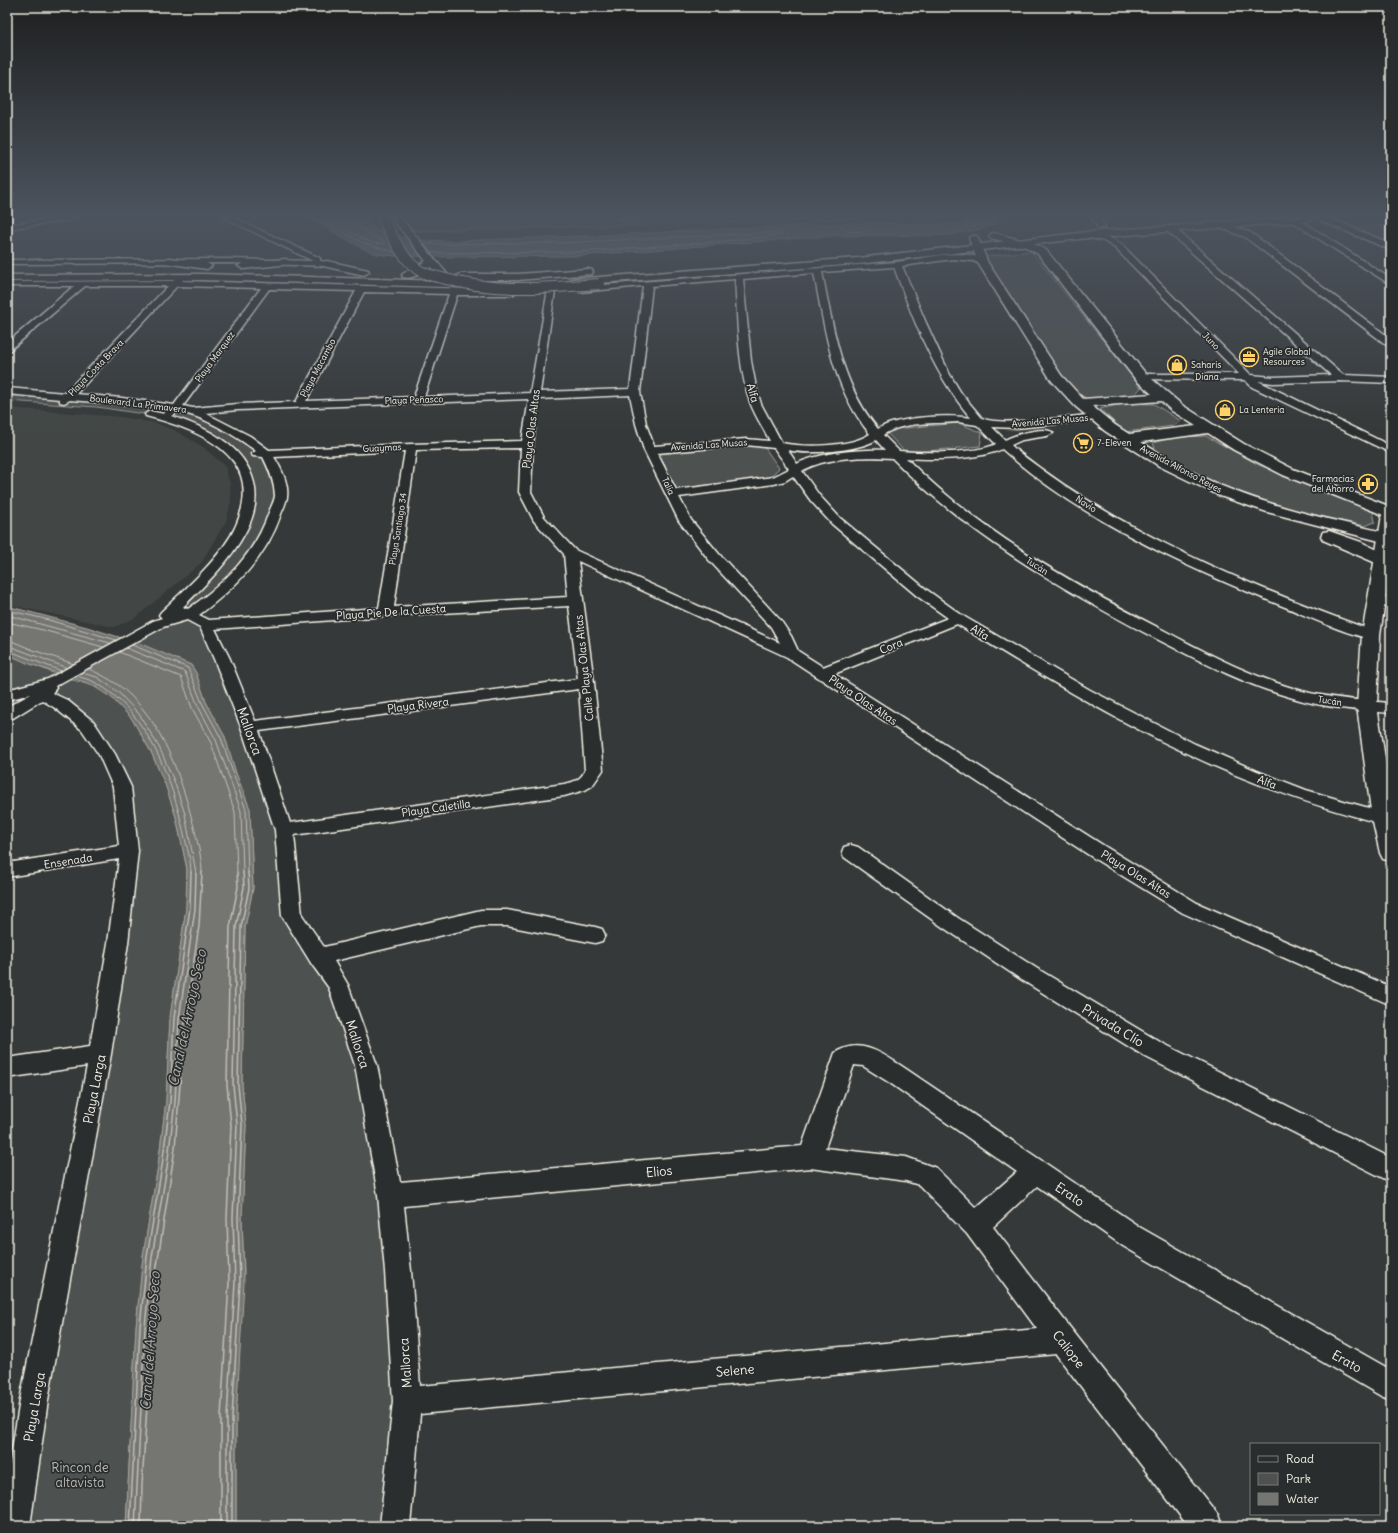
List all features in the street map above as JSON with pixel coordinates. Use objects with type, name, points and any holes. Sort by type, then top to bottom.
[{"type":"main road","name":"Avenida Alfonso Reyes","points":[[1003,290],[1056,377],[1080,403],[1096,417],[1126,438],[1211,487],[1245,500],[1388,538]]},
{"type":"main road","points":[[1072,290],[1141,377],[1163,397],[1209,429],[1239,447],[1288,472],[1391,512]]},
{"type":"main road","points":[[1080,403],[1163,397]]},
{"type":"main road","points":[[1126,438],[1209,429]]},
{"type":"main road","points":[[1245,500],[1267,514],[1355,546],[1382,559]]},
{"type":"street","points":[[7,348],[76,290]]},
{"type":"street","name":"Playa Costa Brava","points":[[59,404],[69,396],[169,290]]},
{"type":"street","name":"Playa Marquez","points":[[164,417],[177,408],[264,290]]},
{"type":"street","name":"Playa Macambo","points":[[299,405],[360,290]]},
{"type":"street","points":[[434,290],[454,292],[569,290]]},
{"type":"street","name":"Talía","points":[[647,290],[635,392],[642,424],[650,450],[685,521],[714,557],[776,624],[784,636],[792,654]]},
{"type":"street","name":"Alfa","points":[[740,290],[746,361],[751,387],[763,420],[778,445],[815,498],[836,521],[922,593],[958,619],[1084,693],[1189,748],[1250,775],[1300,794],[1344,808],[1387,819]]},
{"type":"street","name":"Tucán","points":[[819,290],[830,338],[840,370],[856,404],[878,435],[896,455],[924,483],[976,525],[1046,571],[1132,620],[1182,646],[1274,688],[1300,696],[1326,701],[1391,708]]},
{"type":"street","name":"Navío","points":[[907,290],[946,376],[963,402],[1003,445],[1046,478],[1097,511],[1159,546],[1276,599],[1371,635]]},
{"type":"street","name":"Juno","points":[[1161,290],[1246,377],[1256,385],[1391,450]]},
{"type":"street","points":[[1239,290],[1340,378]]},
{"type":"street","points":[[1320,290],[1391,344]]},
{"type":"street","name":"Playa Olas Altas","points":[[551,291],[527,444],[525,492],[538,518],[570,553],[792,654],[1180,902],[1391,996]]},
{"type":"street","points":[[418,400],[454,292]]},
{"type":"street","name":"Diana","points":[[1141,377],[1246,377],[1273,380],[1340,378],[1391,380]]},
{"type":"street","name":"Diana","points":[[1150,386],[1256,385],[1273,380]]},
{"type":"street","name":"Boulevard La Primavera","points":[[7,391],[177,408],[193,412],[246,438],[266,453],[277,472],[281,496],[271,526],[256,553],[224,589],[190,616],[158,624],[136,635],[47,685],[7,714]]},
{"type":"street","name":"Playa Peñasco","points":[[193,412],[238,407],[635,392]]},
{"type":"street","name":"Boulevard La Primavera","points":[[7,401],[97,407],[164,417],[184,424],[208,436],[237,456],[246,474],[250,498],[244,524],[190,616],[158,624]]},
{"type":"street","name":"Avenida Las Musas","points":[[650,450],[729,442],[746,442],[813,450],[864,442],[878,435],[888,427],[906,423],[954,419],[998,425],[1017,425],[1096,417]]},
{"type":"street","name":"Avenida Las Musas","points":[[671,494],[774,480],[781,478],[805,464],[829,458],[866,453],[924,456],[981,452],[1027,435],[1108,426]]},
{"type":"street","name":"Guaymas","points":[[237,456],[266,453],[411,447],[527,444]]},
{"type":"street","name":"Playa Santiago 34","points":[[386,612],[411,447]]},
{"type":"street","points":[[1391,512],[1388,538],[1382,559],[1384,602],[1371,635],[1367,706],[1387,819],[1391,853]]},
{"type":"street","name":"Calle Playa Olas Altas","points":[[570,553],[586,683],[594,770],[591,779],[587,782]]},
{"type":"street","name":"Playa Pie De la Cuesta","points":[[190,616],[386,612],[576,601]]},
{"type":"street","name":"Mallorca","points":[[190,616],[249,727],[284,830],[292,916],[338,985],[366,1065],[390,1195],[398,1271],[407,1400],[395,1526]]},
{"type":"street","name":"Cora","points":[[823,673],[958,619]]},
{"type":"street","name":"Playa Rivera","points":[[249,727],[586,683]]},
{"type":"street","name":"Boulevard La Primavera","points":[[7,695],[47,685]]},
{"type":"street","name":"Playa Larga","points":[[15,1526],[34,1400],[100,1054],[118,943],[129,851],[122,787],[107,754],[88,726],[61,704],[47,685]]},
{"type":"street","name":"Playa Caletilla","points":[[284,830],[564,790],[587,782]]},
{"type":"street","name":"Ensenada","points":[[7,870],[129,851]]},
{"type":"street","name":"Privada Clío","points":[[851,852],[951,924],[1029,974],[1152,1049],[1391,1170]]},
{"type":"street","points":[[318,957],[481,918],[508,918],[595,935]]},
{"type":"street","points":[[7,1068],[100,1054]]},
{"type":"street","name":"Erato","points":[[810,1157],[843,1060],[851,1055],[860,1054],[904,1080],[1132,1237],[1179,1266],[1391,1386]]},
{"type":"street","name":"Elios","points":[[390,1195],[810,1157],[906,1169],[927,1176]]},
{"type":"street","points":[[976,1225],[1035,1171]]},
{"type":"street","name":"Calíope","points":[[927,1176],[976,1225],[1062,1340],[1207,1526]]},
{"type":"street","name":"Selene","points":[[407,1400],[1062,1340]]},
{"type":"shaded area","points":[[7,408],[121,417],[155,423],[174,430],[203,447],[225,466],[230,484],[231,501],[226,521],[201,563],[135,618],[114,627],[10,605],[7,603]]},
{"type":"green space","points":[[1003,290],[1062,290],[1141,388],[1134,395],[1091,400],[1065,388]]},
{"type":"green space","points":[[7,391],[193,411],[266,453],[281,496],[256,553],[190,615],[206,625],[284,830],[289,898],[350,1019],[398,1271],[395,1526],[236,1526],[236,1417],[244,1271],[242,1218],[246,1125],[242,1085],[245,927],[253,888],[250,809],[236,774],[225,737],[206,702],[196,673],[191,665],[127,640],[158,624],[174,608],[244,524],[247,474],[223,445],[164,417],[97,407],[7,401]]},
{"type":"green space","points":[[1126,403],[1154,404],[1181,421],[1174,426],[1125,432],[1100,409]]},
{"type":"green space","points":[[959,423],[982,433],[980,446],[906,453],[884,430]]},
{"type":"green space","points":[[1206,436],[1259,465],[1373,511],[1375,522],[1365,526],[1254,501],[1159,459],[1153,443],[1173,437]]},
{"type":"green space","points":[[743,444],[765,448],[779,468],[769,478],[675,490],[660,454]]},
{"type":"green space","name":"Rincon de altavista","points":[[7,654],[63,677],[93,686],[112,698],[132,719],[151,752],[165,784],[176,817],[187,869],[186,908],[170,1018],[166,1101],[158,1166],[143,1256],[136,1327],[126,1526],[23,1526],[118,943],[122,787],[88,726],[41,695],[7,714]]},
{"type":"water","name":"Canal del Arroyo Seco","points":[[7,606],[87,627],[141,644],[191,665],[196,673],[206,702],[225,737],[236,773],[250,809],[253,888],[245,927],[242,1085],[246,1125],[242,1218],[244,1283],[236,1417],[236,1526],[126,1526],[136,1327],[143,1256],[158,1166],[166,1101],[170,1018],[186,908],[187,869],[176,817],[165,784],[151,752],[132,719],[112,698],[93,685],[27,663],[7,654]]},
{"type":"place","name":"Agile Global Resources","points":[[1249,357]]},
{"type":"place","name":"Saharis","points":[[1177,365]]},
{"type":"place","name":"La Lentería","points":[[1225,410]]},
{"type":"place","name":"7-Eleven","points":[[1083,443]]},
{"type":"place","name":"Farmacias del Ahorro","points":[[1368,484]]}]
